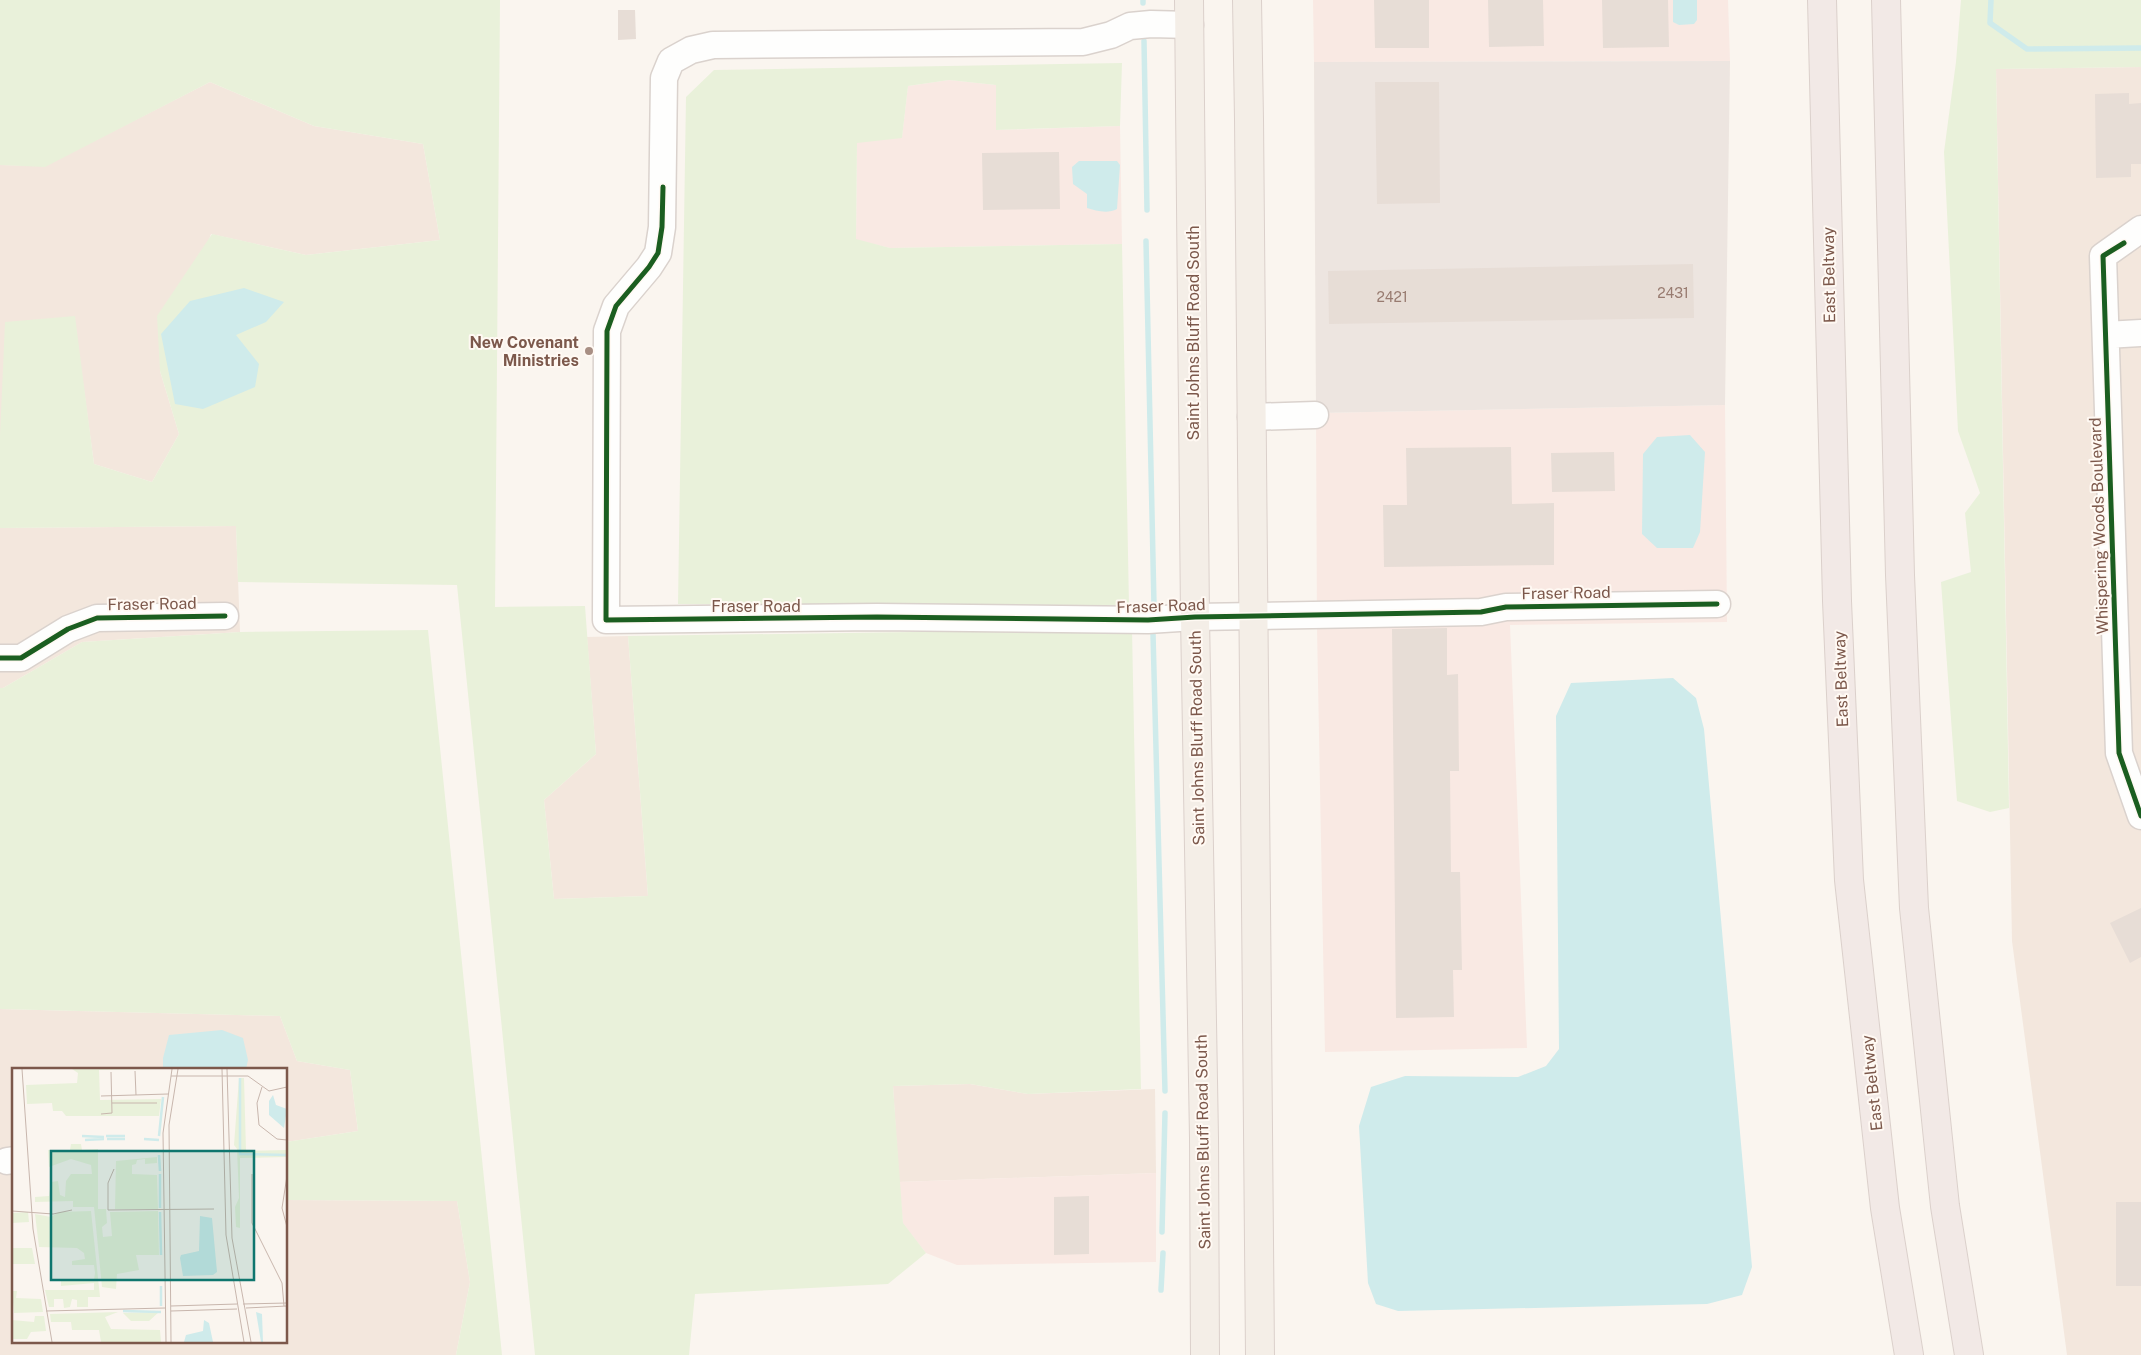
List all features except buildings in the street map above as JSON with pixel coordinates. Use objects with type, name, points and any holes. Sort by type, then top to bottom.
[{"type":"highway","name":"East Beltway","points":[[1822,0],[1838,601],[1850,880],[1885,1208],[1909,1355]]},
{"type":"highway","points":[[1886,0],[1900,575],[1914,908],[1945,1206],[1969,1355]]},
{"type":"main road","points":[[1247,0],[1250,119],[1260,1355]]},
{"type":"main road","name":"Saint Johns Bluff Road South","points":[[1189,12],[1205,1355]]},
{"type":"street","name":"Fraser Road","points":[[1189,12],[1151,24],[1130,26],[1111,35],[1083,42],[713,45],[691,50],[671,62],[664,78],[662,227],[658,253],[650,267],[616,306],[607,331],[606,620],[887,618],[1148,620],[1481,612],[1506,607],[1716,604]]},
{"type":"street","name":"Whispering Woods Boulevard","points":[[2133,236],[2103,256],[2119,753],[2141,813]]},
{"type":"street","points":[[2106,335],[2141,333]]},
{"type":"street","points":[[1251,417],[1315,415]]},
{"type":"street","name":"Fraser Road","points":[[0,658],[21,658],[68,629],[97,618],[225,616]]},
{"type":"shaded area","points":[[1313,0],[1728,0],[1730,61],[1314,62]]},
{"type":"shaded area","points":[[1730,61],[1725,405],[1316,413],[1314,62]]},
{"type":"shaded area","points":[[2141,67],[2141,1355],[2067,1355],[2012,941],[1996,69]]},
{"type":"shaded area","points":[[949,80],[996,85],[997,130],[1120,126],[1122,244],[890,248],[856,240],[857,142],[902,137],[908,86]]},
{"type":"shaded area","points":[[210,82],[314,126],[423,144],[440,240],[306,255],[211,234],[160,371],[179,434],[152,482],[94,464],[74,316],[0,436],[0,165],[45,166]]},
{"type":"shaded area","points":[[1725,405],[1727,622],[1510,625],[1527,1048],[1325,1052],[1317,628],[1316,413]]},
{"type":"shaded area","points":[[236,526],[240,632],[82,642],[0,688],[0,528]]},
{"type":"shaded area","points":[[628,636],[648,896],[554,899],[544,800],[596,754],[587,637]]},
{"type":"shaded area","points":[[0,1009],[280,1016],[297,1061],[350,1070],[358,1131],[288,1142],[288,1068],[12,1068],[12,1342],[288,1342],[288,1200],[457,1201],[470,1282],[456,1355],[0,1355]]},
{"type":"shaded area","points":[[970,1084],[1028,1094],[1155,1089],[1156,1173],[899,1182],[893,1086]]},
{"type":"shaded area","points":[[1156,1173],[1156,1262],[957,1265],[926,1253],[903,1224],[899,1182]]},
{"type":"green space","points":[[0,0],[500,0],[495,607],[585,606],[596,754],[544,800],[554,899],[648,896],[628,636],[1132,629],[1141,1089],[1028,1094],[970,1084],[893,1086],[903,1223],[926,1253],[888,1284],[695,1294],[689,1355],[535,1355],[457,585],[238,582],[236,526],[0,528],[0,436],[5,322],[75,316],[94,464],[152,482],[179,434],[160,371],[157,316],[212,234],[306,255],[440,240],[423,144],[314,126],[210,82],[45,167],[0,165]]},
{"type":"green space","points":[[1961,0],[2141,0],[2141,67],[1996,69],[2009,808],[1990,812],[1957,801],[1941,582],[1971,572],[1965,513],[1980,493],[1958,431],[1944,152],[1956,62]]},
{"type":"green space","points":[[1122,63],[1120,126],[996,130],[996,85],[949,80],[908,86],[902,138],[857,143],[856,239],[890,248],[1122,244],[1129,605],[678,604],[686,97],[714,70]]},
{"type":"green space","points":[[428,630],[502,1355],[456,1355],[470,1282],[457,1201],[288,1200],[288,1142],[358,1131],[350,1070],[297,1061],[280,1016],[0,1009],[0,688],[82,642],[240,632]]},
{"type":"water","points":[[1673,0],[1697,0],[1697,20],[1694,24],[1679,25],[1673,22]]},
{"type":"water","points":[[1079,161],[1117,161],[1120,165],[1117,209],[1106,212],[1087,208],[1087,194],[1073,184],[1072,167]]},
{"type":"water","points":[[244,288],[284,302],[266,322],[236,335],[259,364],[255,387],[203,409],[175,404],[161,334],[190,301]]},
{"type":"water","points":[[1690,435],[1705,452],[1700,532],[1693,548],[1657,548],[1642,534],[1643,454],[1657,437]]},
{"type":"water","points":[[1673,678],[1696,698],[1704,729],[1752,1267],[1742,1295],[1707,1304],[1398,1311],[1376,1304],[1368,1283],[1359,1126],[1371,1087],[1405,1076],[1518,1077],[1546,1066],[1559,1049],[1556,716],[1571,683]]},
{"type":"water","points":[[222,1030],[243,1038],[248,1060],[246,1068],[163,1068],[163,1058],[169,1035]]},
{"type":"waterway","points":[[1991,0],[1990,23],[2027,49],[2141,48]]},
{"type":"waterway","points":[[1144,41],[1147,210]]},
{"type":"waterway","points":[[1146,241],[1154,605]]},
{"type":"waterway","points":[[1153,634],[1165,1091]]},
{"type":"waterway","points":[[1162,1232],[1165,1113]]},
{"type":"waterway","points":[[1161,1290],[1163,1253]]},
{"type":"cycle path","points":[[663,187],[662,227],[658,253],[649,267],[616,306],[607,331],[606,620],[877,617],[1148,620],[1195,617],[1481,612],[1506,607],[1717,604]]},
{"type":"cycle path","points":[[2124,243],[2103,256],[2119,753],[2141,816]]},
{"type":"cycle path","points":[[0,658],[21,658],[68,629],[97,618],[225,616]]},
{"type":"place","name":"New Covenant Ministries","points":[[589,351]]}]
